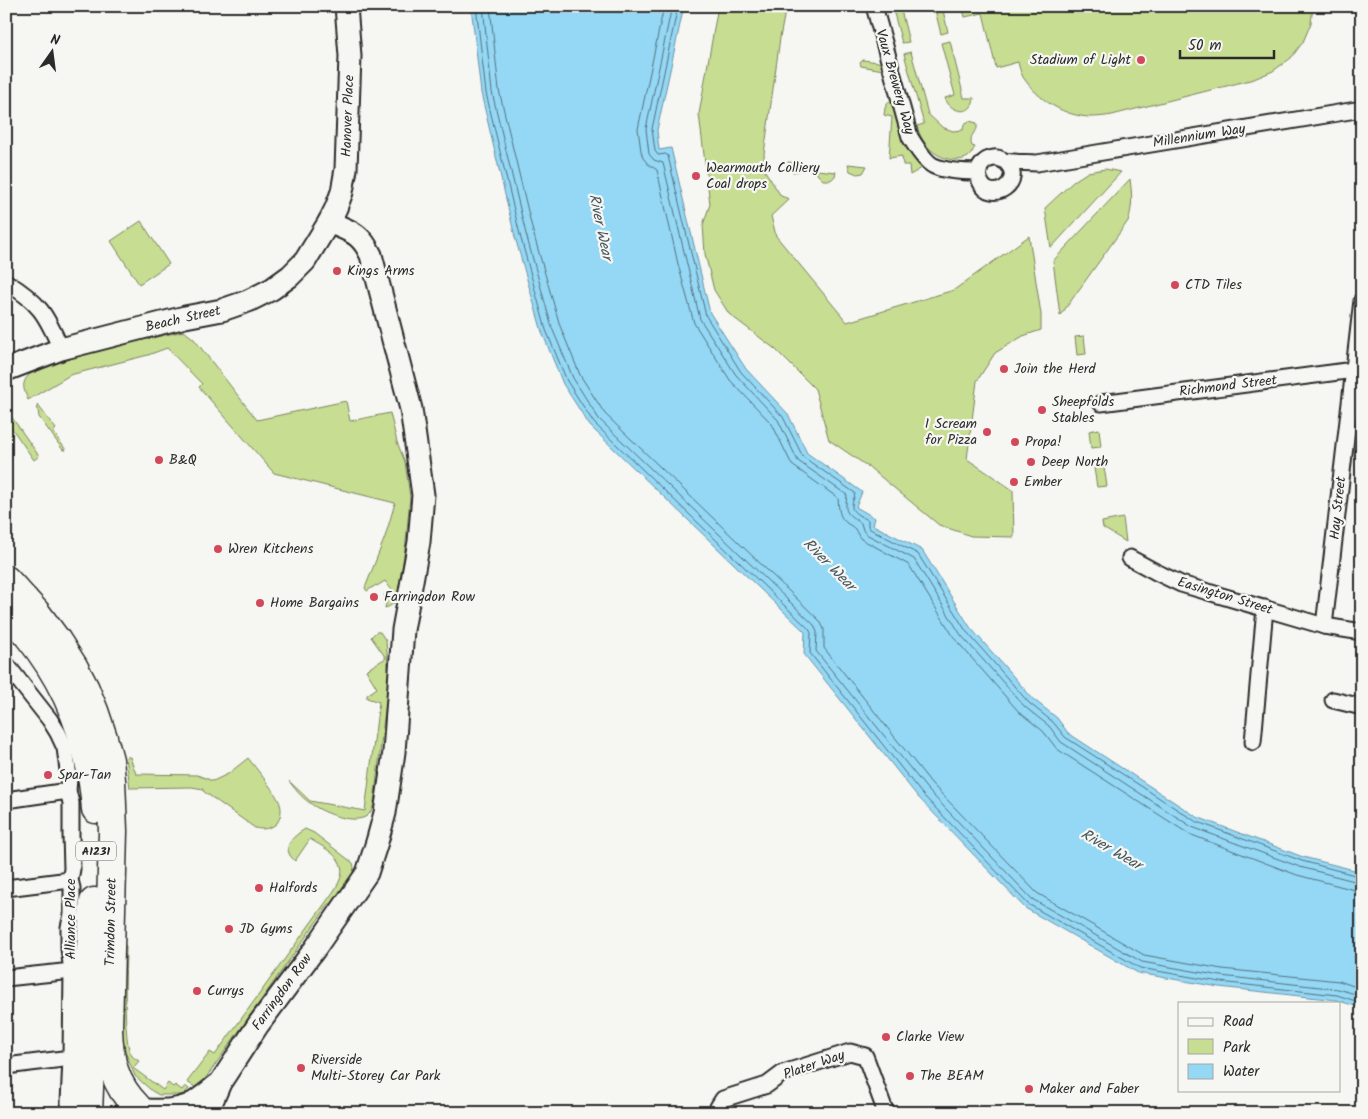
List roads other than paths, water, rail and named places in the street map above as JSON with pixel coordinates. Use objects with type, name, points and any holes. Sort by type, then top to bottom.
[{"type":"highway","name":"Trimdon Street","points":[[6,580],[37,614],[74,666],[91,704],[109,760],[114,831],[109,1039],[112,1067],[116,1078],[122,1089],[146,1110]]},
{"type":"highway","name":"Trimdon Street","points":[[6,613],[27,634],[49,663],[66,692],[82,731],[94,794],[97,828],[90,963],[90,1064],[84,1110]]},
{"type":"highway","points":[[84,1110],[115,1102],[126,1103],[146,1110]]},
{"type":"street","name":"Hanover Place","points":[[329,222],[342,192],[346,169],[350,56],[346,6]]},
{"type":"street","name":"Vaux Brewery Way","points":[[874,6],[910,138],[917,149],[932,165],[963,172],[978,172]]},
{"type":"street","name":"Millennium Way","points":[[1005,161],[1037,163],[1362,109]]},
{"type":"street","points":[[996,158],[1005,161],[1011,168],[1011,182],[1004,190],[993,192],[980,183],[978,172],[987,160],[996,158]]},
{"type":"street","name":"Millennium Way","points":[[1012,177],[1037,163]]},
{"type":"street","name":"Beach Street","points":[[6,370],[61,349],[185,317],[222,310],[248,301],[272,289],[305,262],[329,222]]},
{"type":"street","name":"Farringdon Row","points":[[206,1113],[220,1083],[258,1025],[314,950],[367,873],[385,813],[394,752],[403,630],[419,542],[423,495],[411,410],[371,255],[360,238],[329,222]]},
{"type":"street","points":[[6,282],[34,302],[44,313],[61,349]]},
{"type":"street","name":"Hay Street","points":[[1324,626],[1362,300]]},
{"type":"street","name":"Richmond Street","points":[[1102,403],[1354,370]]},
{"type":"street","name":"Easington Street","points":[[1130,558],[1181,584],[1324,626],[1362,632]]},
{"type":"street","points":[[1253,742],[1264,608]]},
{"type":"street","name":"Alliance Place","points":[[9,674],[50,720],[65,748],[69,778],[68,791],[71,802],[72,869],[70,880],[72,888],[72,915],[69,927],[69,949],[72,971],[71,1058],[84,1110]]},
{"type":"street","points":[[1333,700],[1362,707]]},
{"type":"street","points":[[6,800],[68,791]]},
{"type":"street","points":[[6,888],[70,880]]},
{"type":"street","points":[[6,978],[72,971]]},
{"type":"street","name":"Plater Way","points":[[720,1113],[718,1107],[723,1098],[767,1085],[783,1073],[850,1052],[864,1056],[867,1061],[886,1113]]},
{"type":"street","points":[[6,1066],[71,1058]]},
{"type":"street","name":"Farringdon Row","points":[[146,1110],[167,1110],[188,1106],[220,1083]]},
{"type":"water","name":"River Wear","points":[[471,6],[684,6],[657,130],[659,150],[671,148],[710,313],[746,369],[788,414],[807,453],[862,492],[856,507],[875,518],[873,525],[922,550],[970,627],[1033,699],[1057,718],[1068,733],[1197,817],[1303,857],[1362,872],[1362,1008],[1336,1000],[1219,987],[1138,973],[1025,908],[918,797],[804,654],[805,632],[590,426],[563,384],[542,332],[515,237],[481,93]]},
{"type":"place","name":"Stadium of Light","points":[[1141,60]]},
{"type":"place","name":"Wearmouth Colliery Coal drops","points":[[696,176]]},
{"type":"place","name":"Kings Arms","points":[[337,271]]},
{"type":"place","name":"CTD Tiles","points":[[1175,285]]},
{"type":"place","name":"Join the Herd","points":[[1004,369]]},
{"type":"place","name":"Sheepfolds Stables","points":[[1042,410]]},
{"type":"place","name":"I Scream for Pizza","points":[[987,432]]},
{"type":"place","name":"Propa!","points":[[1015,442]]},
{"type":"place","name":"B&Q","points":[[159,460]]},
{"type":"place","name":"Deep North","points":[[1031,462]]},
{"type":"place","name":"Ember","points":[[1014,482]]},
{"type":"place","name":"Wren Kitchens","points":[[218,549]]},
{"type":"place","name":"Farringdon Row","points":[[374,597]]},
{"type":"place","name":"Home Bargains","points":[[260,603]]},
{"type":"place","name":"Spar-Tan","points":[[48,775]]},
{"type":"place","name":"Halfords","points":[[259,888]]},
{"type":"place","name":"JD Gyms","points":[[229,929]]},
{"type":"place","name":"Currys","points":[[197,991]]},
{"type":"place","name":"Clarke View","points":[[886,1037]]},
{"type":"place","name":"Riverside Multi-Storey Car Park","points":[[301,1068]]},
{"type":"place","name":"The BEAM","points":[[910,1076]]},
{"type":"place","name":"Maker and Faber","points":[[1029,1089]]}]
